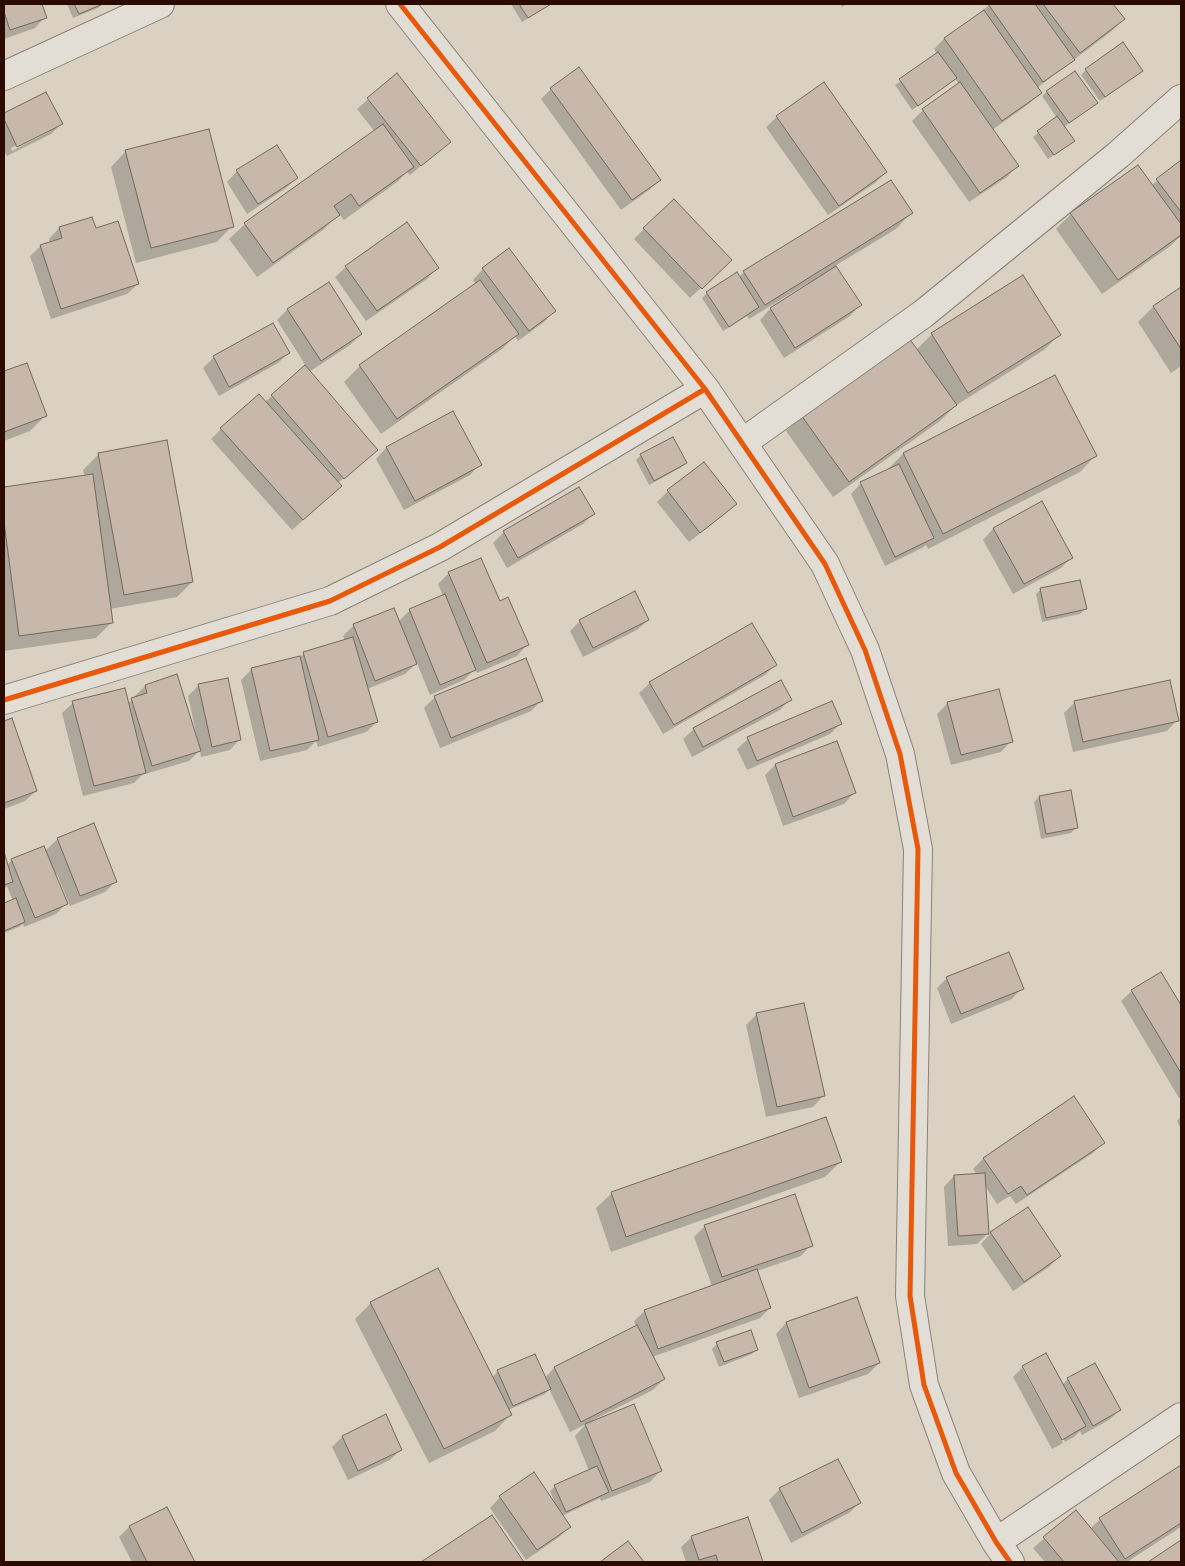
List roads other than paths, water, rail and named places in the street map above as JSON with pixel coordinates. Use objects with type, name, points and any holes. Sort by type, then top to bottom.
[{"type":"street","points":[[4,76],[160,4]]},
{"type":"street","points":[[400,4],[705,389],[825,564],[865,650],[900,754],[918,849],[910,1296],[924,1385],[956,1473],[1003,1552],[1181,1417]]},
{"type":"street","points":[[742,443],[923,314],[1118,155],[1181,99]]},
{"type":"street","points":[[4,700],[330,601],[440,546],[705,389]]}]
